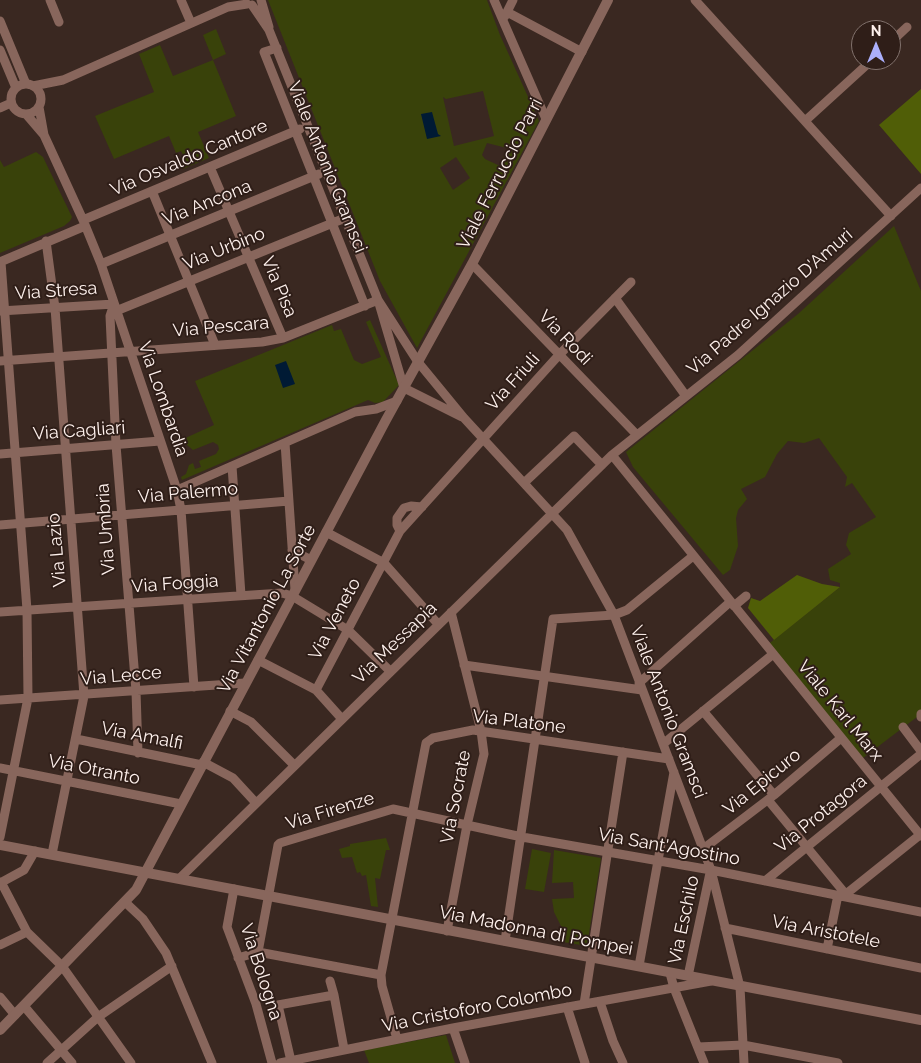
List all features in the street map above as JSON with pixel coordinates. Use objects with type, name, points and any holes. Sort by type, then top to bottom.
[{"type":"street","points":[[50,0],[59,22]]},
{"type":"street","points":[[181,0],[191,24]]},
{"type":"street","points":[[63,80],[33,112],[26,114],[15,110],[11,103],[11,95],[16,88],[63,80],[228,7],[237,0]]},
{"type":"street","points":[[494,0],[546,119]]},
{"type":"street","points":[[502,21],[513,0]]},
{"type":"street","name":"Viale Ferruccio Parri","points":[[418,362],[472,264],[608,0]]},
{"type":"street","points":[[695,0],[891,216]]},
{"type":"street","points":[[228,7],[253,2]]},
{"type":"street","name":"Viale Antonio Gramsci","points":[[253,2],[277,48],[378,300],[404,388],[464,418]]},
{"type":"street","points":[[507,12],[582,52]]},
{"type":"street","points":[[0,22],[29,85],[39,92],[40,103]]},
{"type":"street","points":[[901,33],[907,27]]},
{"type":"street","name":"Viale Antonio Gramsci","points":[[277,48],[264,52],[315,176],[365,306]]},
{"type":"street","points":[[0,50],[16,88]]},
{"type":"street","points":[[805,121],[861,70]]},
{"type":"street","points":[[0,108],[11,103]]},
{"type":"street","name":"Via Lombardia","points":[[40,103],[44,135]]},
{"type":"street","name":"Via Lombardia","points":[[26,114],[44,135],[101,264],[177,490],[181,510],[194,687]]},
{"type":"street","name":"Via Osvaldo Cantore","points":[[0,262],[152,191],[308,126]]},
{"type":"street","name":"Via Pisa","points":[[210,167],[283,338]]},
{"type":"street","name":"Via Ancona","points":[[101,264],[326,171]]},
{"type":"street","name":"Via Padre Ignazio D'Amuri","points":[[636,434],[738,355],[921,188]]},
{"type":"street","points":[[152,191],[215,345]]},
{"type":"street","name":"Via Urbino","points":[[115,308],[345,218]]},
{"type":"street","name":"Via Lazio","points":[[46,241],[54,308],[66,448],[84,696],[52,854]]},
{"type":"street","points":[[0,262],[4,361],[15,452],[27,610],[28,698],[0,837]]},
{"type":"street","name":"Via Rodi","points":[[472,264],[558,356],[636,434]]},
{"type":"street","name":"Via Friuli","points":[[384,563],[400,531],[558,356],[631,282]]},
{"type":"street","points":[[615,298],[686,396]]},
{"type":"street","name":"Viale Antonio Gramsci","points":[[378,300],[418,362],[464,418],[526,482],[568,530],[614,615],[640,686],[675,771],[711,870],[740,987],[744,1063]]},
{"type":"street","name":"Via Pescara","points":[[4,361],[283,338],[378,300]]},
{"type":"street","name":"Via Stresa","points":[[2,311],[54,308],[115,308]]},
{"type":"street","name":"Via Umbria","points":[[115,308],[110,316],[111,352],[121,515],[136,691],[138,752]]},
{"type":"street","name":"Via Vitantonio La Sorte","points":[[0,1030],[136,890],[418,362]]},
{"type":"street","points":[[177,490],[354,412],[376,409],[397,401]]},
{"type":"street","points":[[366,409],[386,420]]},
{"type":"street","name":"Via Messapia","points":[[180,878],[552,512],[636,434]]},
{"type":"street","points":[[526,482],[574,436],[602,465]]},
{"type":"street","name":"Via Cagliari","points":[[0,454],[160,441]]},
{"type":"street","points":[[285,443],[293,593],[348,630],[390,671]]},
{"type":"street","name":"Viale Karl Marx","points":[[612,455],[880,787],[921,835]]},
{"type":"street","points":[[232,466],[240,595]]},
{"type":"street","name":"Via Palermo","points":[[0,525],[289,501]]},
{"type":"street","points":[[326,532],[384,563],[438,624]]},
{"type":"street","points":[[292,550],[311,560]]},
{"type":"street","points":[[505,941],[553,619],[614,615],[627,610],[693,556]]},
{"type":"street","name":"Via Veneto","points":[[316,690],[384,563]]},
{"type":"street","name":"Via Foggia","points":[[0,612],[293,593]]},
{"type":"street","points":[[464,665],[545,678],[640,686],[732,604],[746,596]]},
{"type":"street","name":"Via Socrate","points":[[447,930],[467,825],[484,754],[481,731],[451,612]]},
{"type":"street","points":[[663,744],[772,654]]},
{"type":"street","points":[[258,660],[316,690],[342,719]]},
{"type":"street","name":"Via Lecce","points":[[0,700],[84,696],[245,683]]},
{"type":"street","points":[[230,711],[251,722],[294,766]]},
{"type":"street","points":[[703,711],[771,797],[844,895]]},
{"type":"street","points":[[903,727],[921,752]]},
{"type":"street","name":"Via Platone","points":[[397,1039],[382,986],[382,975],[411,814],[426,744],[434,738],[456,732],[481,731],[669,759]]},
{"type":"street","name":"Via Epicuro","points":[[703,849],[771,797],[841,738]]},
{"type":"street","name":"Via Amalfi","points":[[76,739],[203,764],[233,778],[256,803]]},
{"type":"street","points":[[584,1004],[609,853],[623,752]]},
{"type":"street","name":"Via Protagora","points":[[765,881],[921,752]]},
{"type":"street","name":"Via Otranto","points":[[0,768],[181,804]]},
{"type":"street","points":[[639,966],[675,771]]},
{"type":"street","name":"Via Firenze","points":[[258,952],[278,845],[280,843],[374,813],[394,809],[411,814]]},
{"type":"street","name":"Via Sant'Agostino","points":[[411,814],[609,853],[844,895],[921,912]]},
{"type":"street","points":[[827,948],[844,895],[921,835]]},
{"type":"street","name":"Via Madonna di Pompei","points":[[0,845],[921,1020]]},
{"type":"street","points":[[35,851],[24,870],[0,882],[27,932],[62,966],[131,1063]]},
{"type":"street","name":"Via Eschilo","points":[[686,976],[711,870]]},
{"type":"street","name":"Via Bologna","points":[[234,889],[227,927],[256,1004],[272,1063]]},
{"type":"street","points":[[125,902],[142,919],[172,966],[212,1063]]},
{"type":"street","name":"Via Aristotele","points":[[726,928],[921,968]]},
{"type":"street","points":[[0,945],[27,932]]},
{"type":"street","points":[[238,958],[258,952],[382,975]]},
{"type":"street","points":[[47,1063],[98,1017],[172,966]]},
{"type":"street","points":[[670,973],[677,987],[704,1063]]},
{"type":"street","points":[[677,987],[684,984],[686,976]]},
{"type":"street","points":[[330,981],[344,1049]]},
{"type":"street","name":"Via Cristoforo Colombo","points":[[280,1063],[316,1060],[344,1049],[711,981]]},
{"type":"street","points":[[291,1061],[278,1005],[334,995]]},
{"type":"street","points":[[0,997],[15,1014]]},
{"type":"street","points":[[600,1002],[613,1041],[624,1063]]},
{"type":"street","points":[[24,1006],[72,1063]]},
{"type":"street","points":[[567,1007],[585,1063]]},
{"type":"street","points":[[453,1028],[465,1063]]},
{"type":"street","points":[[698,1047],[743,1045],[815,1061],[838,1063]]},
{"type":"green space","points":[[268,0],[487,0],[500,35],[539,121],[417,348],[380,281]],"holes":[[[483,91],[494,136],[454,146],[443,97],[446,99]],[[487,143],[507,148],[500,166],[485,159],[482,155]],[[456,157],[470,178],[453,190],[440,168]]]},
{"type":"green space","points":[[216,29],[226,54],[213,60],[203,35]]},
{"type":"green space","points":[[160,45],[173,76],[213,60],[236,116],[198,132],[209,158],[183,169],[179,160],[184,157],[181,151],[176,153],[169,136],[114,159],[95,116],[154,92],[139,54]]},
{"type":"green space","points":[[921,89],[921,174],[879,125]]},
{"type":"green space","points":[[36,152],[43,157],[72,217],[64,226],[0,253],[0,160],[4,167]]},
{"type":"green space","points":[[894,226],[921,291],[921,714],[859,761],[766,646],[840,587],[840,583],[830,580],[828,569],[851,554],[846,545],[849,533],[876,517],[852,483],[845,487],[847,477],[819,438],[804,443],[788,441],[777,454],[765,477],[741,489],[747,499],[738,510],[736,518],[738,546],[730,570],[723,575],[633,467],[626,452],[798,314]]},
{"type":"green space","points":[[370,320],[399,385],[383,402],[375,403],[368,400],[182,480],[181,477],[186,474],[189,465],[193,463],[195,469],[201,467],[199,461],[216,454],[219,449],[218,445],[213,442],[193,450],[181,440],[214,425],[195,381],[332,325],[334,331],[341,329],[354,360],[362,364],[381,357],[366,322]]},
{"type":"green space","points":[[797,575],[822,584],[840,587],[774,640],[748,608],[751,598],[760,601]]},
{"type":"green space","points":[[386,838],[390,850],[386,850],[380,879],[375,878],[378,907],[371,906],[366,875],[362,876],[360,872],[357,873],[352,857],[342,858],[339,849],[350,846],[350,844]]},
{"type":"green space","points":[[532,849],[551,853],[544,892],[525,889]]},
{"type":"green space","points":[[554,850],[601,858],[587,946],[563,942],[561,926],[554,912],[552,899],[574,898],[573,882],[552,883]]},
{"type":"green space","points":[[446,1035],[455,1063],[369,1063],[364,1050]]},
{"type":"water","points":[[432,112],[438,134],[441,136],[427,139],[421,114]]},
{"type":"water","points":[[286,361],[295,384],[283,388],[275,365]]}]
